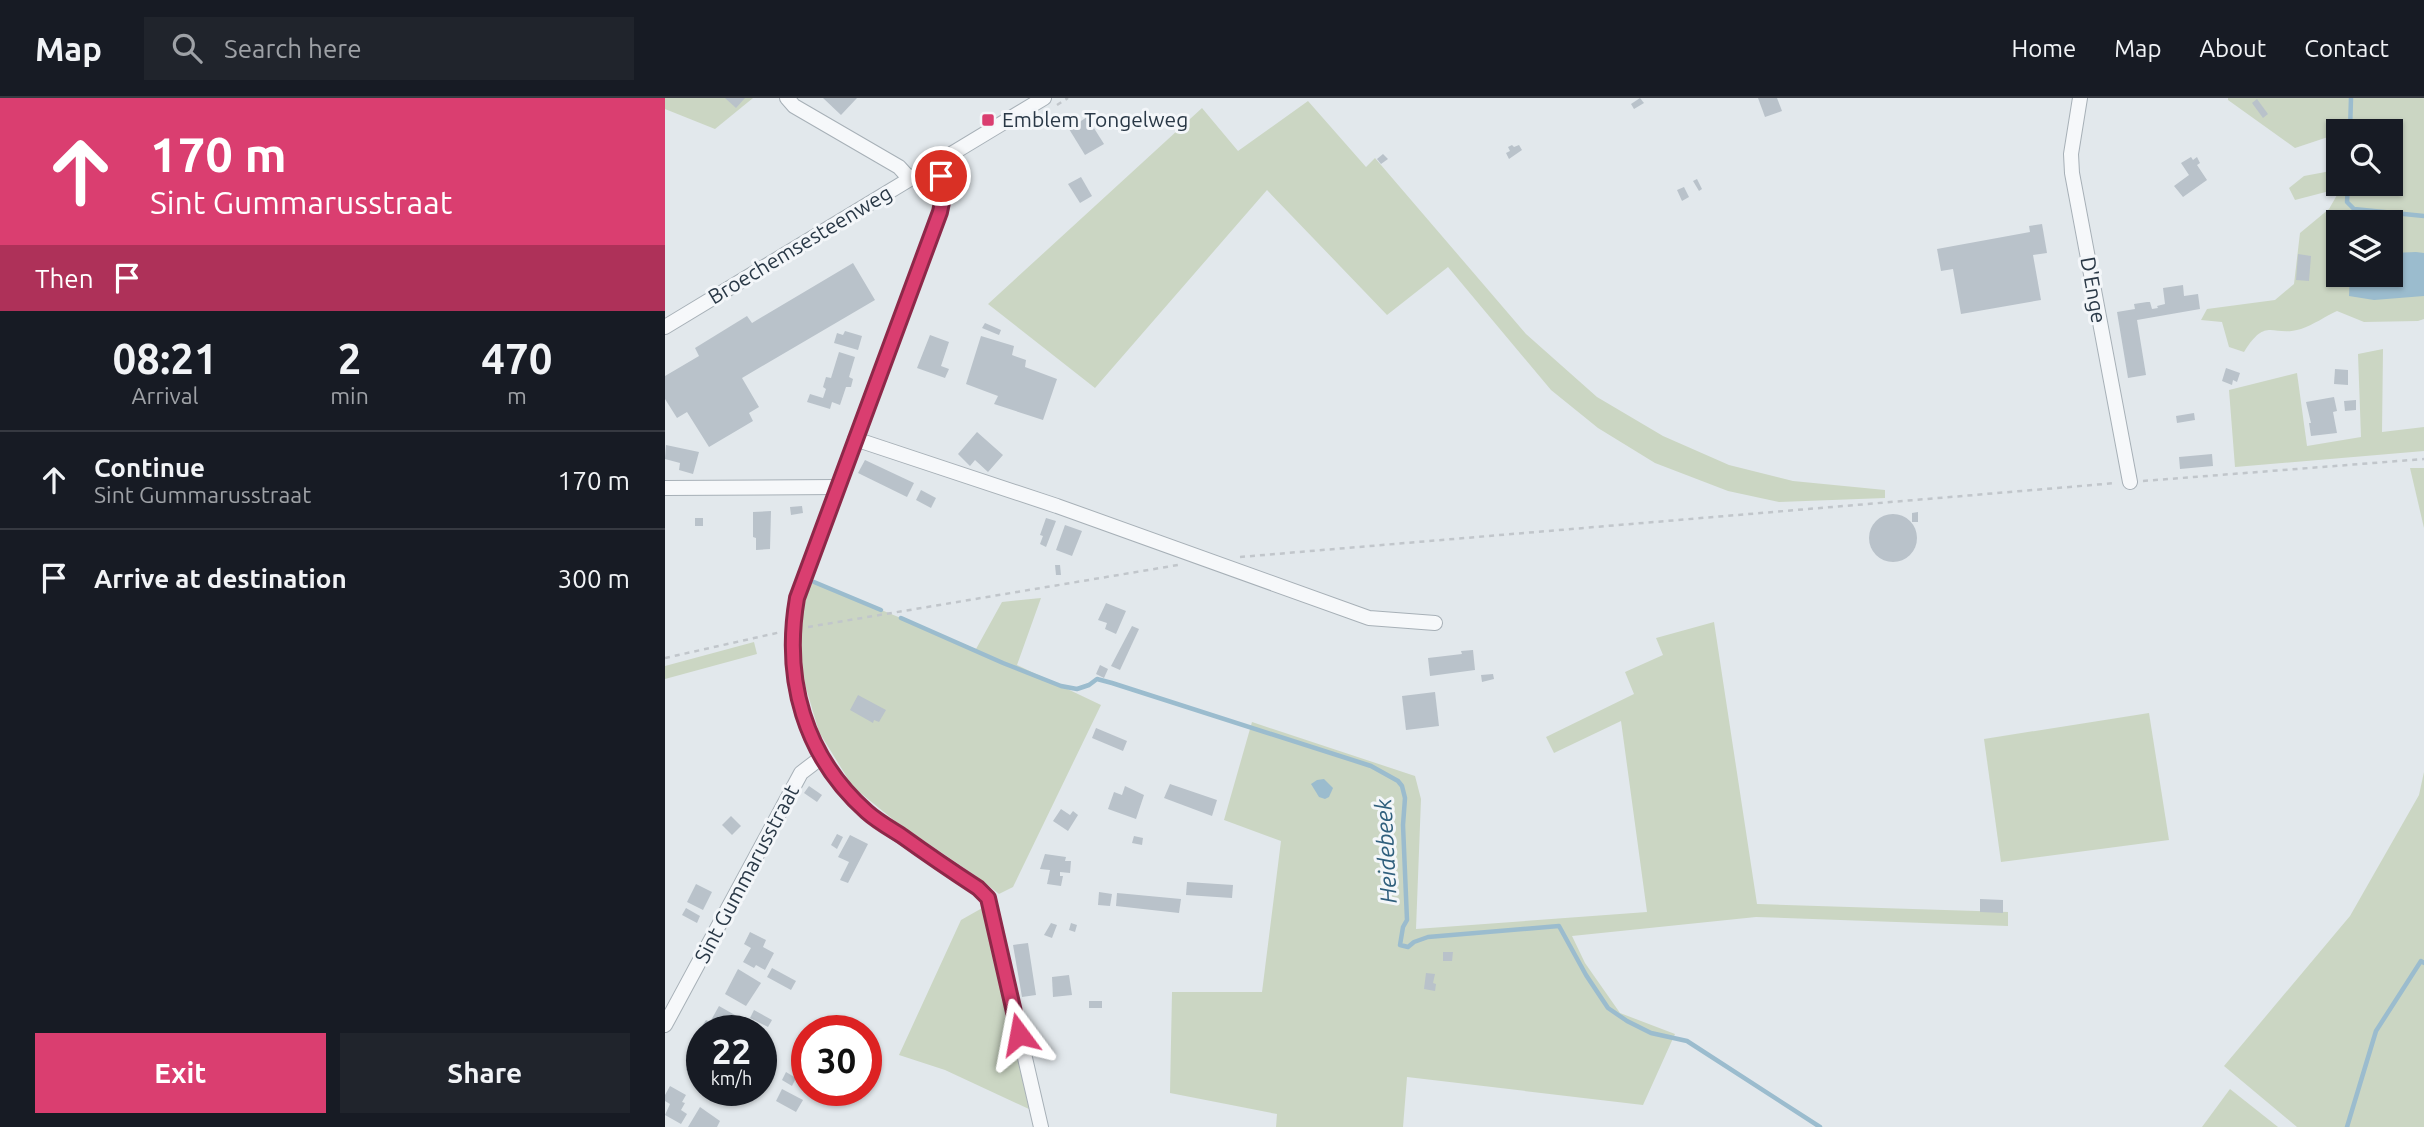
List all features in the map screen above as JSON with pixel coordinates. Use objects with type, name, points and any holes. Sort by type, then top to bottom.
[{"type":"street","points":[[787,98],[794,106],[899,167],[909,178]]},
{"type":"street","name":"Broechemsesteenweg","points":[[665,327],[1044,98]]},
{"type":"street","name":"D'Enge","points":[[2080,98],[2071,154],[2072,173],[2130,482]]},
{"type":"street","points":[[935,163],[945,188],[940,212],[797,598],[792,630],[793,670],[797,697],[809,732],[832,774],[868,813],[978,888],[988,898],[1041,1127]]},
{"type":"street","points":[[855,439],[1058,506],[1369,618],[1435,623]]},
{"type":"street","points":[[665,488],[838,486]]},
{"type":"street","name":"Sint Gummarusstraat","points":[[665,1025],[801,772],[822,757]]},
{"type":"path","points":[[1228,558],[2424,459]]},
{"type":"path","points":[[665,658],[792,630],[1179,565]]},
{"type":"green space","points":[[665,98],[753,98],[715,129],[665,109]]},
{"type":"green space","points":[[2228,98],[2424,98],[2424,319],[2364,322],[2337,311],[2301,329],[2264,331],[2244,352],[2229,347],[2222,322],[2201,320],[2207,309],[2275,300],[2294,284],[2300,233],[2326,211],[2326,287],[2403,287],[2403,210],[2328,210],[2336,196],[2403,196],[2403,119],[2326,119],[2326,138],[2295,148]]},
{"type":"green space","points":[[1308,101],[1366,167],[1375,158],[1526,334],[1597,397],[1663,436],[1729,465],[1793,481],[1885,490],[1885,498],[1779,502],[1728,491],[1655,463],[1598,428],[1551,390],[1448,267],[1387,315],[1267,190],[1095,388],[988,304],[1202,108],[1238,151]]},
{"type":"green space","points":[[2326,172],[2326,192],[2295,200],[2289,188],[2304,176]]},
{"type":"green space","points":[[2383,349],[2382,432],[2424,427],[2424,451],[2235,467],[2229,390],[2297,373],[2307,446],[2361,437],[2358,354]]},
{"type":"green space","points":[[2410,468],[2424,468],[2424,528]]},
{"type":"green space","points":[[811,581],[976,649],[1002,602],[1041,598],[1017,665],[1101,705],[1013,887],[999,894],[895,821],[853,787],[819,732],[799,664],[801,613]]},
{"type":"green space","points":[[1714,622],[1757,904],[2008,912],[2008,926],[1756,917],[1572,936],[1585,963],[1620,1013],[1675,1034],[1643,1105],[1407,1077],[1403,1127],[1276,1127],[1277,1114],[1170,1093],[1172,992],[1262,992],[1281,841],[1224,820],[1252,722],[1415,776],[1421,799],[1416,929],[1647,912],[1621,721],[1554,753],[1546,737],[1634,694],[1625,672],[1663,655],[1656,638]]},
{"type":"green space","points":[[754,642],[757,654],[665,679],[665,666]]},
{"type":"green space","points":[[2149,713],[2169,840],[2001,862],[1984,739]]},
{"type":"green space","points":[[2424,772],[2424,1127],[2297,1127],[2224,1066],[2350,916],[2419,795]]},
{"type":"green space","points":[[984,907],[1029,1109],[945,1070],[899,1055],[961,920]]},
{"type":"green space","points":[[2230,1089],[2278,1127],[2202,1127]]},
{"type":"water","points":[[2403,253],[2424,253],[2424,296],[2374,300],[2349,296],[2349,287],[2403,287]]},
{"type":"water","points":[[1324,779],[1333,788],[1325,799],[1319,797],[1311,784]]},
{"type":"building","points":[[725,98],[745,98],[736,108]]},
{"type":"building","points":[[823,98],[857,98],[841,115]]},
{"type":"building","points":[[1640,98],[1644,103],[1634,109],[1631,104]]},
{"type":"building","points":[[1758,98],[1777,98],[1782,111],[1765,117]]},
{"type":"building","points":[[2257,99],[2268,114],[2263,118],[2252,103]]},
{"type":"building","points":[[1087,117],[1104,144],[1085,155],[1069,129]]},
{"type":"building","points":[[1512,145],[1519,145],[1522,150],[1509,159],[1506,153]]},
{"type":"building","points":[[1383,154],[1388,159],[1381,164],[1377,159]]},
{"type":"building","points":[[2191,157],[2193,160],[2197,157],[2200,163],[2197,165],[2207,180],[2183,197],[2174,186],[2189,175],[2181,163]]},
{"type":"building","points":[[1081,177],[1092,196],[1080,203],[1068,184]]},
{"type":"building","points":[[1697,179],[1702,189],[1699,191],[1693,181]]},
{"type":"building","points":[[1684,187],[1689,197],[1682,201],[1677,190]]},
{"type":"building","points":[[2042,224],[2047,253],[2033,255],[2041,300],[1961,314],[1953,269],[1941,271],[1937,249],[2030,232],[2029,226]]},
{"type":"building","points":[[2298,254],[2311,256],[2309,281],[2296,280]]},
{"type":"building","points":[[853,263],[875,300],[742,378],[759,407],[749,413],[753,421],[709,447],[687,412],[677,418],[665,399],[665,376],[699,356],[695,348],[747,316],[752,323]]},
{"type":"building","points":[[2183,285],[2184,296],[2198,294],[2200,309],[2137,320],[2146,375],[2128,378],[2117,312],[2135,309],[2134,304],[2147,302],[2150,302],[2152,309],[2158,308],[2157,306],[2165,304],[2163,288]]},
{"type":"building","points":[[985,323],[1001,330],[999,335],[982,328]]},
{"type":"building","points":[[845,331],[862,336],[858,350],[834,343],[837,333],[843,335]]},
{"type":"building","points":[[930,335],[949,342],[941,366],[949,369],[945,378],[917,368]]},
{"type":"building","points":[[981,336],[1014,346],[1012,355],[1026,360],[1025,367],[1057,379],[1043,420],[994,404],[998,396],[966,384]]},
{"type":"building","points":[[839,352],[855,357],[849,377],[853,379],[851,387],[846,387],[840,405],[832,402],[830,409],[807,402],[810,394],[823,398],[826,377],[831,378]]},
{"type":"building","points":[[2226,368],[2240,373],[2237,382],[2233,380],[2232,385],[2222,381]]},
{"type":"building","points":[[2335,369],[2348,370],[2348,385],[2334,384]]},
{"type":"building","points":[[2334,397],[2337,411],[2333,412],[2337,433],[2311,436],[2306,402]]},
{"type":"building","points":[[2356,400],[2356,410],[2345,411],[2344,401]]},
{"type":"building","points":[[2194,413],[2195,420],[2177,423],[2176,416]]},
{"type":"building","points":[[977,432],[1003,455],[988,472],[975,460],[970,466],[958,454]]},
{"type":"building","points":[[666,445],[699,452],[693,474],[679,470],[680,463],[665,459]]},
{"type":"building","points":[[2212,454],[2213,466],[2180,469],[2179,457]]},
{"type":"building","points":[[865,460],[914,483],[907,497],[858,473]]},
{"type":"building","points":[[921,490],[936,498],[931,508],[916,500]]},
{"type":"building","points":[[802,506],[803,513],[791,515],[790,507]]},
{"type":"building","points":[[771,511],[770,549],[756,550],[753,512]]},
{"type":"building","points":[[1918,512],[1918,522],[1912,522],[1912,513]]},
{"type":"building","points":[[1893,514],[1910,521],[1917,538],[1910,555],[1893,562],[1876,555],[1869,538],[1876,521]]},
{"type":"building","points":[[695,518],[703,518],[703,526],[695,526]]},
{"type":"building","points":[[1046,518],[1056,521],[1046,547],[1040,544],[1043,536],[1040,535]]},
{"type":"building","points":[[1065,525],[1082,531],[1072,556],[1056,550]]},
{"type":"building","points":[[1055,565],[1060,565],[1061,575],[1056,575]]},
{"type":"building","points":[[1106,603],[1126,611],[1116,634],[1105,629],[1107,623],[1098,620]]},
{"type":"building","points":[[1132,626],[1139,629],[1120,670],[1111,666]]},
{"type":"building","points":[[1473,650],[1475,670],[1430,676],[1428,658]]},
{"type":"building","points":[[1100,665],[1108,669],[1104,678],[1096,674]]},
{"type":"building","points":[[1493,674],[1494,679],[1482,682],[1481,675]]},
{"type":"building","points":[[1435,692],[1439,726],[1406,730],[1402,696]]},
{"type":"building","points":[[858,695],[886,710],[879,722],[874,720],[873,723],[850,710]]},
{"type":"building","points":[[1096,728],[1127,741],[1123,751],[1092,738]]},
{"type":"building","points":[[1170,784],[1217,800],[1212,816],[1164,798]]},
{"type":"building","points":[[809,786],[822,795],[817,802],[804,793]]},
{"type":"building","points":[[1125,786],[1144,795],[1136,819],[1108,809],[1114,792],[1122,795]]},
{"type":"building","points":[[1061,809],[1070,815],[1073,811],[1078,815],[1068,831],[1053,821]]},
{"type":"building","points":[[731,816],[741,826],[732,835],[722,825]]},
{"type":"building","points":[[837,834],[843,837],[837,849],[831,845]]},
{"type":"building","points":[[850,835],[868,844],[848,883],[840,880],[849,862],[838,857]]},
{"type":"building","points":[[1134,836],[1143,838],[1142,845],[1132,843]]},
{"type":"building","points":[[1045,854],[1066,857],[1065,861],[1071,861],[1070,873],[1060,872],[1060,876],[1063,876],[1061,886],[1047,884],[1050,870],[1040,869]]},
{"type":"building","points":[[1187,882],[1233,885],[1232,898],[1186,895]]},
{"type":"building","points":[[696,884],[712,892],[703,910],[687,902]]},
{"type":"building","points":[[1099,892],[1112,894],[1110,906],[1098,905]]},
{"type":"building","points":[[1117,893],[1181,899],[1179,913],[1116,906]]},
{"type":"building","points":[[1980,899],[2003,900],[2003,913],[1980,912]]},
{"type":"building","points":[[686,908],[700,916],[697,923],[682,915]]},
{"type":"building","points":[[1051,923],[1057,925],[1052,938],[1044,935]]},
{"type":"building","points":[[1071,923],[1077,925],[1075,932],[1069,930]]},
{"type":"building","points":[[750,932],[766,940],[763,947],[774,953],[765,970],[743,962],[751,948],[744,944]]},
{"type":"building","points":[[1028,943],[1036,995],[1022,997],[1013,945]]},
{"type":"building","points":[[1443,952],[1453,952],[1452,961],[1443,961]]},
{"type":"building","points":[[772,968],[796,981],[791,990],[767,977]]},
{"type":"building","points":[[738,969],[761,983],[746,1006],[725,994]]},
{"type":"building","points":[[1426,973],[1435,974],[1435,991],[1424,989]]},
{"type":"building","points":[[1069,975],[1072,995],[1053,997],[1052,977]]},
{"type":"building","points":[[1089,1001],[1102,1001],[1102,1008],[1089,1008]]},
{"type":"building","points":[[719,1006],[735,1015],[714,1015]]},
{"type":"building","points":[[786,1072],[791,1075],[791,1085],[782,1080]]},
{"type":"building","points":[[670,1086],[686,1095],[681,1110],[687,1114],[681,1124],[665,1115],[670,1104],[665,1101]]},
{"type":"building","points":[[782,1089],[791,1094],[791,1106],[800,1106],[796,1112],[777,1102]]},
{"type":"building","points":[[700,1107],[720,1121],[717,1127],[688,1127]]},
{"type":"waterway","points":[[2350,119],[2351,98]]},
{"type":"waterway","points":[[2347,196],[2347,202],[2354,209],[2424,216]]},
{"type":"waterway","name":"Heidebeek","points":[[814,582],[881,610]]},
{"type":"waterway","name":"Heidebeek","points":[[901,618],[1061,686],[1077,689],[1097,679],[1371,766],[1398,781],[1405,798],[1403,825],[1407,920],[1400,945],[1408,947],[1428,937],[1559,926],[1608,1008],[1651,1033],[1687,1041],[1820,1127]]},
{"type":"waterway","points":[[2347,1127],[2376,1031],[2421,961],[2424,963]]},
{"type":"place","name":"Emblem Tongelweg","points":[[988,120]]},
{"type":"route","points":[[941,176],[945,188],[940,212],[797,598],[792,630],[793,670],[797,697],[809,732],[832,774],[868,813],[978,888],[988,898],[1019,1034]]}]
